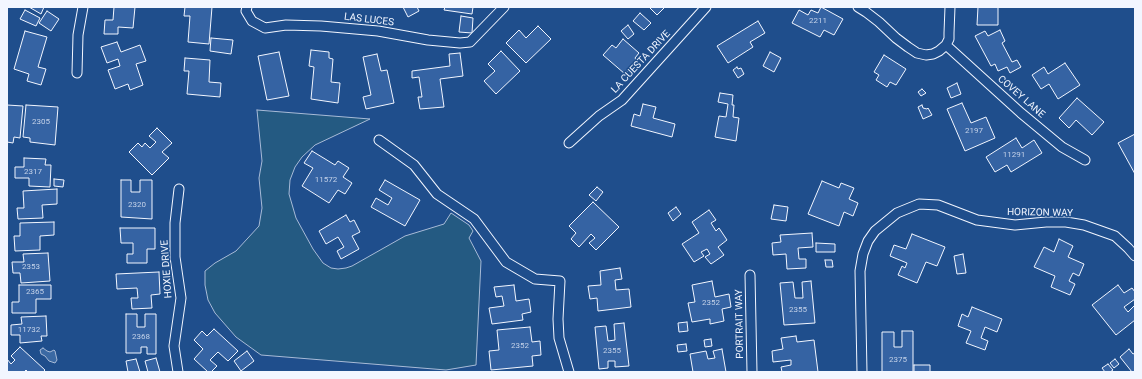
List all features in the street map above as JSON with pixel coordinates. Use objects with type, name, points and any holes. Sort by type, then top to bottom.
[{"type":"street","points":[[77,73],[78,35],[83,7]]},
{"type":"street","name":"LAS LUCES","points":[[247,7],[246,11],[252,21],[265,28],[286,25],[321,26],[378,31],[428,40],[460,43],[470,42],[504,7]]},
{"type":"street","name":"LA CUESTA DRIVE","points":[[569,143],[600,116],[622,100],[706,7]]},
{"type":"street","points":[[858,7],[879,22],[908,47],[926,55],[933,54],[946,45],[949,39],[950,7]]},
{"type":"street","name":"COVEY LANE","points":[[946,45],[1021,113],[1056,142],[1073,154],[1085,160]]},
{"type":"street","points":[[379,140],[414,165],[437,194],[474,220],[506,262],[535,279],[560,281],[558,319],[559,338],[569,372]]},
{"type":"street","name":"HOXIE DRIVE","points":[[178,372],[174,346],[181,298],[175,257],[175,223],[179,189]]},
{"type":"street","name":"HORIZON WAY","points":[[862,372],[860,271],[863,254],[868,241],[876,231],[897,214],[914,206],[919,204],[938,205],[977,220],[1015,225],[1046,222],[1066,222],[1084,225],[1115,236],[1135,256]]},
{"type":"street","name":"PORTRAIT WAY","points":[[750,275],[752,372]]},
{"type":"shaded area","points":[[257,110],[370,119],[315,145],[302,157],[295,167],[290,180],[289,194],[296,218],[313,249],[323,263],[331,268],[338,269],[352,266],[405,236],[444,224],[451,213],[469,225],[473,231],[469,238],[481,261],[476,365],[446,370],[261,355],[236,337],[215,313],[208,300],[205,285],[205,271],[215,263],[236,251],[259,226],[262,208],[259,178],[262,161]]},
{"type":"shaded area","points":[[43,348],[50,352],[55,351],[57,360],[55,363],[49,361],[41,354],[40,350]]},
{"type":"building","points":[[29,7],[44,7],[41,14]]},
{"type":"building","points":[[114,7],[135,7],[133,28],[118,27],[118,34],[104,34],[105,20],[113,20]]},
{"type":"building","points":[[185,7],[212,7],[209,44],[188,42],[190,16],[184,16]]},
{"type":"building","points":[[403,7],[417,7],[419,11],[408,17]]},
{"type":"building","points":[[445,7],[473,7],[472,14],[444,10]]},
{"type":"building","points":[[649,7],[665,7],[657,15]]},
{"type":"building","points":[[821,7],[843,19],[834,35],[824,30],[820,37],[792,23],[799,10],[808,15],[811,10],[818,13]]},
{"type":"building","points":[[978,7],[998,7],[998,25],[977,25]]},
{"type":"building","points":[[25,10],[40,18],[36,26],[20,19]]},
{"type":"building","points":[[47,11],[59,19],[51,31],[39,23]]},
{"type":"building","points":[[640,13],[651,23],[644,30],[633,21]]},
{"type":"building","points":[[461,16],[473,18],[472,33],[459,32]]},
{"type":"building","points":[[758,21],[765,33],[750,42],[753,47],[728,63],[717,46]]},
{"type":"building","points":[[628,25],[634,34],[628,39],[621,31]]},
{"type":"building","points":[[538,26],[551,39],[526,63],[506,43],[519,30],[526,38]]},
{"type":"building","points":[[1000,30],[1005,41],[1002,43],[1012,62],[1017,60],[1021,67],[1010,73],[1007,67],[998,71],[995,64],[991,66],[975,36],[985,31],[988,36]]},
{"type":"building","points":[[25,31],[47,37],[38,67],[46,69],[41,85],[27,81],[29,74],[14,69]]},
{"type":"building","points":[[211,38],[233,40],[231,54],[210,51]]},
{"type":"building","points":[[623,39],[639,53],[635,58],[637,61],[625,74],[603,55],[612,45],[616,48]]},
{"type":"building","points":[[117,42],[121,52],[140,45],[146,61],[136,64],[143,85],[130,90],[128,84],[115,89],[108,70],[120,66],[118,59],[107,63],[101,47]]},
{"type":"building","points":[[311,50],[329,52],[329,58],[333,59],[331,82],[340,83],[338,103],[311,99],[314,67],[309,66]]},
{"type":"building","points":[[501,51],[520,71],[496,94],[484,81],[495,71],[488,64]]},
{"type":"building","points":[[279,52],[289,96],[267,100],[258,56]]},
{"type":"building","points":[[770,52],[781,58],[774,72],[763,66]]},
{"type":"building","points":[[460,53],[463,76],[440,79],[444,107],[420,109],[418,97],[422,97],[419,77],[412,78],[412,71],[450,66],[449,54]]},
{"type":"building","points":[[377,54],[381,71],[387,70],[394,103],[366,109],[363,97],[371,95],[363,57]]},
{"type":"building","points":[[884,55],[906,69],[896,85],[890,82],[887,87],[876,80],[879,75],[874,72]]},
{"type":"building","points":[[185,58],[210,60],[209,82],[221,83],[220,97],[187,94],[189,71],[184,71]]},
{"type":"building","points":[[1065,63],[1080,85],[1058,99],[1049,84],[1041,89],[1032,75],[1044,67],[1048,74]]},
{"type":"building","points":[[737,67],[738,69],[741,68],[744,74],[738,78],[733,70]]},
{"type":"building","points":[[957,83],[961,94],[951,98],[947,88]]},
{"type":"building","points":[[922,89],[926,93],[921,96],[918,92]]},
{"type":"building","points":[[720,93],[733,95],[733,117],[739,118],[736,141],[715,137],[719,116],[726,117],[728,104],[718,102]]},
{"type":"building","points":[[1077,98],[1104,122],[1092,135],[1076,120],[1069,128],[1059,118]]},
{"type":"building","points":[[962,103],[971,123],[986,117],[995,138],[965,151],[947,109]]},
{"type":"building","points":[[643,104],[656,107],[653,118],[675,124],[672,137],[631,126],[634,114],[640,116]]},
{"type":"building","points":[[7,105],[23,106],[20,138],[14,137],[13,143],[7,142]]},
{"type":"building","points":[[26,105],[58,107],[55,145],[30,142],[30,138],[23,137]]},
{"type":"building","points":[[922,105],[923,108],[928,108],[932,115],[923,119],[918,107]]},
{"type":"building","points":[[157,128],[172,143],[162,152],[169,158],[152,175],[129,152],[138,143],[142,147],[145,143],[150,148],[156,142],[149,136]]},
{"type":"building","points":[[1135,134],[1135,174],[1118,143]]},
{"type":"building","points":[[1016,138],[1022,148],[1034,140],[1042,153],[1011,172],[1007,165],[995,172],[986,157]]},
{"type":"building","points":[[312,151],[335,165],[338,161],[349,168],[343,177],[352,183],[345,194],[338,190],[329,203],[302,186],[313,168],[304,163]]},
{"type":"building","points":[[24,158],[46,159],[45,165],[51,165],[50,187],[29,186],[29,178],[15,178],[15,167],[24,167]]},
{"type":"building","points":[[54,179],[64,180],[63,187],[54,186]]},
{"type":"building","points":[[121,180],[131,180],[131,192],[140,192],[140,180],[152,180],[152,219],[121,217]]},
{"type":"building","points":[[385,180],[420,200],[405,226],[371,207],[376,198],[388,205],[392,198],[379,190]]},
{"type":"building","points":[[822,181],[839,188],[841,183],[854,188],[849,199],[858,203],[853,216],[844,212],[839,226],[808,214]]},
{"type":"building","points":[[597,187],[603,192],[596,201],[589,195]]},
{"type":"building","points":[[57,189],[57,204],[42,205],[43,218],[18,219],[17,208],[24,208],[23,191]]},
{"type":"building","points":[[593,202],[619,227],[596,250],[589,243],[595,238],[591,234],[579,247],[571,239],[576,233],[569,226]]},
{"type":"building","points":[[774,205],[788,207],[786,221],[771,219]]},
{"type":"building","points":[[676,207],[681,214],[673,221],[668,213]]},
{"type":"building","points":[[709,210],[716,220],[711,223],[716,231],[719,228],[727,240],[718,247],[724,255],[711,264],[705,257],[710,254],[707,249],[701,252],[704,256],[694,262],[682,244],[699,233],[692,222]]},
{"type":"building","points":[[346,215],[350,222],[354,220],[360,232],[352,236],[359,249],[341,259],[337,251],[344,247],[338,237],[326,244],[319,231]]},
{"type":"building","points":[[54,222],[54,235],[40,236],[40,250],[15,251],[14,236],[20,236],[20,223]]},
{"type":"building","points":[[120,228],[155,228],[155,249],[147,249],[147,263],[127,263],[127,254],[133,254],[133,243],[121,243]]},
{"type":"building","points":[[812,233],[813,247],[798,248],[799,259],[806,259],[806,268],[787,269],[786,254],[773,255],[772,243],[781,242],[780,235]]},
{"type":"building","points":[[912,234],[945,247],[937,266],[926,262],[917,283],[898,275],[902,266],[905,268],[907,263],[890,256],[894,245],[906,249]]},
{"type":"building","points":[[1059,239],[1073,246],[1068,257],[1084,264],[1079,276],[1073,273],[1069,281],[1075,284],[1070,295],[1051,287],[1055,276],[1034,267],[1044,247],[1054,252]]},
{"type":"building","points":[[816,243],[835,244],[835,252],[816,252]]},
{"type":"building","points":[[48,253],[50,281],[21,283],[20,273],[13,273],[12,262],[24,262],[23,254]]},
{"type":"building","points":[[963,254],[966,273],[957,274],[954,256]]},
{"type":"building","points":[[825,260],[832,260],[833,267],[826,267]]},
{"type":"building","points":[[620,268],[622,279],[615,280],[616,290],[629,289],[631,307],[598,311],[597,298],[590,299],[588,286],[601,285],[600,271]]},
{"type":"building","points":[[159,272],[160,294],[151,295],[152,308],[132,309],[131,298],[138,298],[137,288],[117,289],[116,274]]},
{"type":"building","points":[[712,281],[715,297],[729,294],[731,307],[722,309],[724,321],[710,324],[710,319],[692,322],[688,303],[695,302],[692,285]]},
{"type":"building","points":[[811,281],[815,323],[784,325],[780,283],[793,282],[795,298],[803,298],[802,282]]},
{"type":"building","points":[[19,285],[51,285],[51,299],[36,299],[36,313],[12,313],[12,302],[19,302]]},
{"type":"building","points":[[514,285],[516,301],[529,299],[531,312],[522,314],[523,320],[492,324],[489,308],[504,306],[502,296],[496,297],[494,287]]},
{"type":"building","points":[[1118,285],[1124,293],[1132,288],[1135,292],[1135,299],[1124,307],[1128,312],[1134,306],[1135,307],[1135,320],[1116,335],[1092,305]]},
{"type":"building","points":[[972,307],[1002,319],[997,332],[985,327],[981,338],[988,341],[985,350],[966,343],[971,331],[958,326],[962,314],[968,317]]},
{"type":"building","points":[[126,314],[137,314],[137,327],[145,327],[145,314],[156,314],[156,354],[147,354],[147,347],[141,347],[141,353],[126,353]]},
{"type":"building","points":[[46,316],[47,336],[41,336],[42,341],[20,343],[20,335],[11,335],[11,325],[22,324],[21,317]]},
{"type":"building","points":[[687,322],[688,331],[679,332],[678,323]]},
{"type":"building","points":[[624,323],[629,366],[615,367],[615,361],[608,361],[608,368],[599,369],[595,327],[606,326],[608,341],[615,340],[614,324]]},
{"type":"building","points":[[530,327],[532,342],[540,341],[541,355],[532,356],[533,366],[491,370],[489,351],[499,350],[497,330]]},
{"type":"building","points":[[214,329],[238,351],[228,361],[218,352],[210,360],[217,366],[211,372],[208,372],[194,359],[203,349],[194,340],[202,331],[207,336]]},
{"type":"building","points":[[902,331],[913,331],[913,372],[882,372],[882,332],[894,332],[894,347],[902,347]]},
{"type":"building","points":[[796,336],[797,342],[814,340],[818,372],[782,372],[781,367],[791,365],[791,360],[773,362],[772,351],[783,349],[781,338]]},
{"type":"building","points":[[711,339],[712,346],[705,347],[704,340]]},
{"type":"building","points":[[686,344],[687,351],[678,352],[677,345]]},
{"type":"building","points":[[20,347],[45,370],[43,372],[28,372],[26,370],[24,372],[7,372],[7,359],[11,364],[15,360],[11,356]]},
{"type":"building","points":[[722,349],[726,372],[693,372],[690,354],[706,351],[708,359],[715,358],[713,351]]},
{"type":"building","points":[[1129,349],[1133,354],[1135,353],[1135,371],[1133,372],[1120,357]]},
{"type":"building","points":[[247,351],[254,361],[241,371],[234,361]]},
{"type":"building","points":[[156,358],[160,372],[148,372],[145,361]]},
{"type":"building","points":[[136,359],[140,372],[128,372],[126,361]]},
{"type":"building","points":[[1115,359],[1119,364],[1114,368],[1110,363]]},
{"type":"building","points":[[1108,364],[1113,370],[1110,372],[1105,372],[1102,368]]},
{"type":"building","points":[[914,365],[930,365],[930,372],[914,372]]}]
